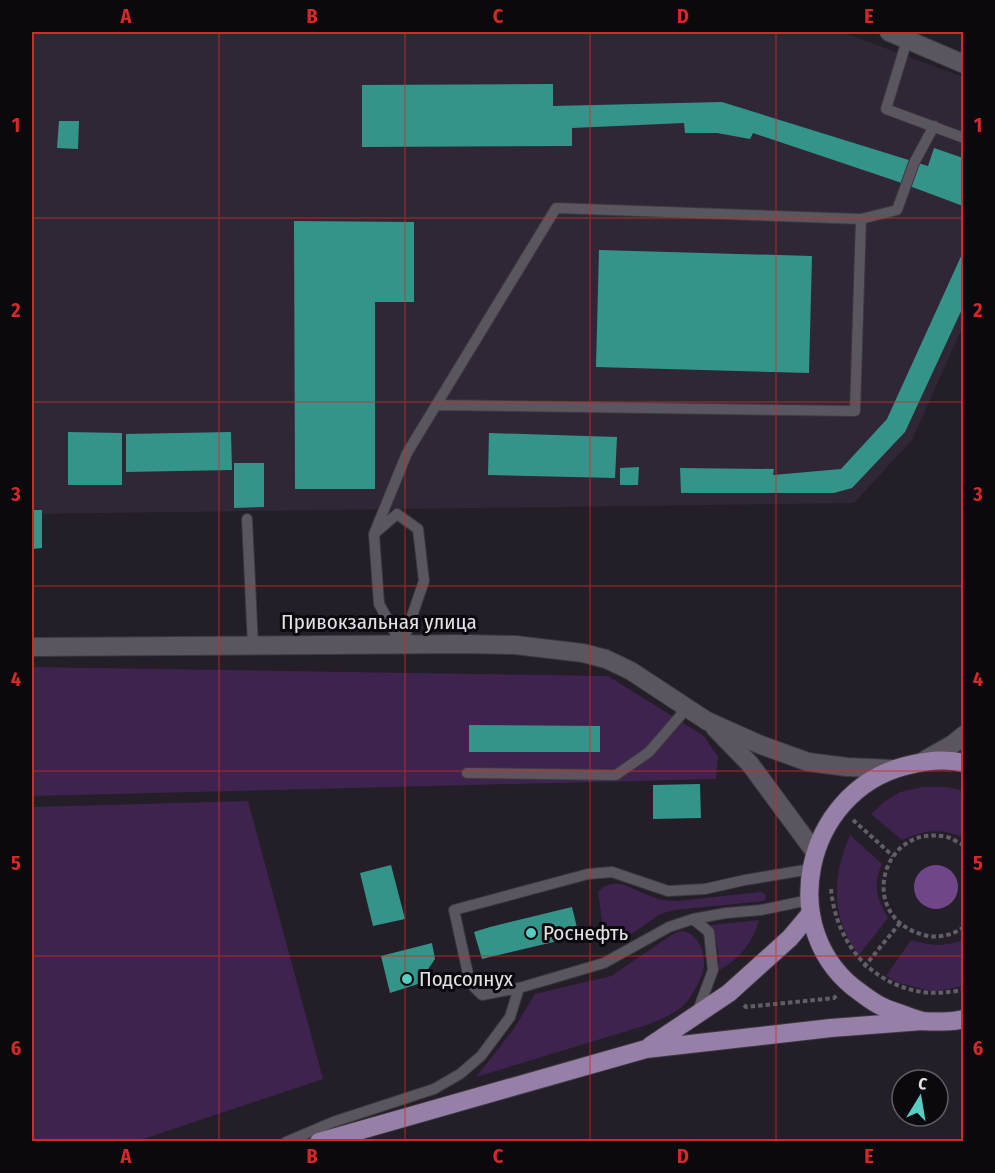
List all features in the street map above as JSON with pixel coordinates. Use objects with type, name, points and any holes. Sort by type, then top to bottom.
[{"type":"main road","points":[[922,1021],[882,1008],[848,984],[831,963],[818,939],[810,906],[813,861],[824,830],[838,809],[862,786],[892,769],[923,761],[963,763]]},
{"type":"main road","points":[[646,1049],[729,993],[790,938],[810,906]]},
{"type":"main road","points":[[319,1142],[646,1049],[831,1028],[963,1019]]},
{"type":"street","points":[[889,32],[963,64]]},
{"type":"street","name":"Привокзальная улица","points":[[32,647],[515,645],[583,653],[606,659],[631,671],[707,721],[761,745],[808,762],[892,769]]},
{"type":"street","name":"Привокзальная улица","points":[[707,721],[750,764],[799,830],[813,861]]},
{"type":"street","points":[[923,761],[953,744],[963,735]]},
{"type":"lane","points":[[907,40],[886,109],[963,138]]},
{"type":"lane","points":[[402,645],[379,604],[374,534],[407,453],[556,208],[861,219],[897,210],[914,163],[934,126]]},
{"type":"lane","points":[[436,405],[855,411],[861,219]]},
{"type":"lane","points":[[374,534],[398,514],[418,529],[424,581],[402,645]]},
{"type":"lane","points":[[247,519],[253,645]]},
{"type":"lane","points":[[467,773],[616,776],[649,752],[687,708]]},
{"type":"lane","points":[[810,906],[693,919],[669,927],[604,963],[519,988],[482,995],[470,983],[454,910],[588,874],[612,873],[668,891],[705,889],[813,861]]},
{"type":"lane","points":[[693,919],[709,932],[713,970],[696,1016]]},
{"type":"lane","points":[[286,1142],[333,1122],[434,1089],[460,1074],[481,1056],[510,1017],[519,988]]},
{"type":"path","points":[[848,830],[854,820],[893,856]]},
{"type":"path","points":[[963,845],[948,837],[927,836],[908,842],[893,856],[886,869],[883,884],[890,912],[914,933],[929,937],[946,936],[963,927]]},
{"type":"path","points":[[831,884],[833,906],[840,928],[851,948],[866,966],[883,978],[903,987],[923,992],[945,993],[963,990]]},
{"type":"path","points":[[866,966],[900,923]]},
{"type":"path","points":[[729,993],[746,1006],[834,998],[848,984]]},
{"type":"shaded area","points":[[32,32],[842,32],[963,77],[963,326],[912,440],[854,503],[32,514]]},
{"type":"shaded area","points":[[32,667],[608,676],[704,736],[718,757],[716,779],[32,796]]},
{"type":"shaded area","points":[[923,787],[948,787],[963,791],[963,831],[960,836],[931,832],[902,840],[871,814],[885,801],[900,792]]},
{"type":"shaded area","points":[[248,801],[323,1079],[137,1141],[32,1141],[32,807]]},
{"type":"shaded area","points":[[850,835],[882,864],[877,879],[877,892],[888,918],[859,955],[843,927],[837,897],[840,866]]},
{"type":"shaded area","points":[[936,865],[945,866],[952,871],[957,878],[957,896],[952,903],[945,908],[936,909],[927,908],[920,903],[915,896],[914,887],[915,878],[920,871],[927,866]]},
{"type":"shaded area","points":[[622,884],[662,900],[677,901],[760,892],[766,897],[764,901],[667,912],[628,936],[613,939],[606,938],[604,935],[598,892],[605,886]]},
{"type":"shaded area","points":[[759,920],[744,950],[718,971],[718,954],[711,925]]},
{"type":"shaded area","points":[[683,931],[692,935],[699,943],[704,964],[696,986],[686,1003],[679,1009],[650,1024],[476,1077],[513,1030],[535,994],[611,976],[670,936]]},
{"type":"shaded area","points":[[911,940],[937,945],[963,940],[963,986],[934,992],[899,983],[886,976]]},
{"type":"building","points":[[553,84],[553,106],[722,102],[928,166],[934,148],[963,158],[963,206],[753,133],[750,139],[717,133],[685,133],[684,123],[572,128],[572,146],[362,147],[362,85]]},
{"type":"building","points":[[59,121],[79,121],[78,149],[57,148]]},
{"type":"building","points":[[294,221],[414,222],[414,302],[375,302],[375,489],[295,489]]},
{"type":"building","points":[[599,250],[812,256],[809,373],[596,367]]},
{"type":"building","points":[[963,252],[963,307],[905,432],[852,488],[834,493],[681,493],[680,468],[774,469],[773,475],[841,469],[887,419]]},
{"type":"building","points":[[68,432],[122,433],[122,485],[68,485]]},
{"type":"building","points":[[231,432],[232,470],[126,472],[126,434]]},
{"type":"building","points":[[489,433],[617,437],[615,478],[488,475]]},
{"type":"building","points":[[234,463],[264,463],[264,507],[234,508]]},
{"type":"building","points":[[639,467],[638,485],[620,485],[620,468]]},
{"type":"building","points":[[32,510],[42,510],[42,548],[32,549]]},
{"type":"building","points":[[469,725],[600,726],[600,752],[469,752]]},
{"type":"building","points":[[700,784],[701,818],[653,819],[653,785]]},
{"type":"building","points":[[391,865],[405,919],[373,926],[360,873]]},
{"type":"building","points":[[572,907],[579,936],[482,959],[474,932]]},
{"type":"building","points":[[432,943],[435,959],[418,984],[390,993],[381,956]]},
{"type":"place","name":"Роснефть","points":[[531,933]]},
{"type":"place","name":"Подсолнух","points":[[407,979]]}]
